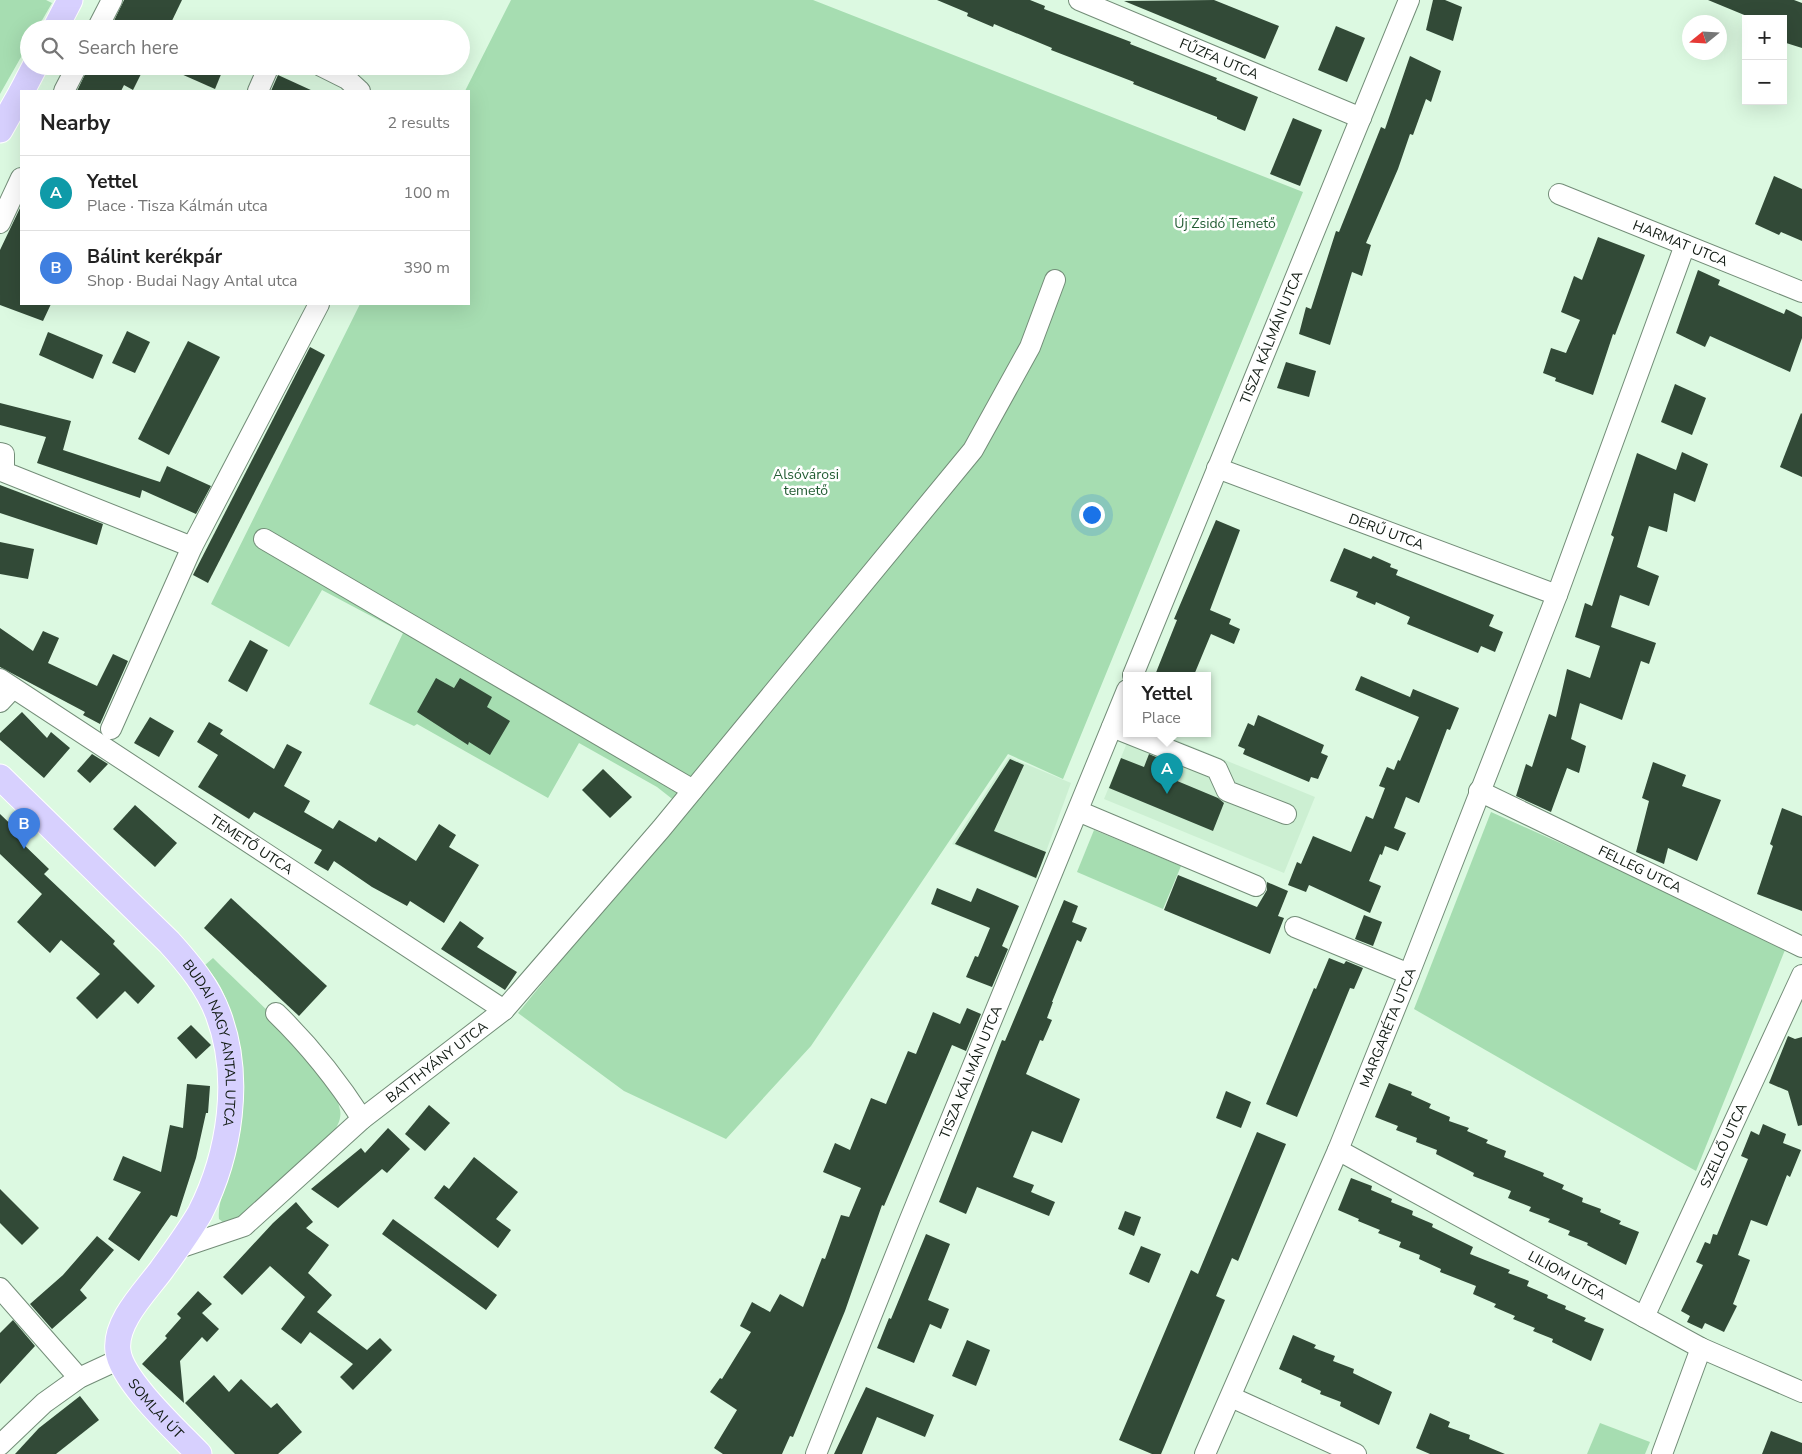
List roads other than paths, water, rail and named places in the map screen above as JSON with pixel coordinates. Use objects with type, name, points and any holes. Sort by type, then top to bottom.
[{"type":"main road","points":[[60,20],[70,0]]},
{"type":"main road","points":[[23,90],[30,75]]},
{"type":"main road","points":[[0,150],[20,97]]},
{"type":"main road","name":"BUDAI NAGY ANTAL UTCA","points":[[0,777],[169,942],[190,966],[218,1013],[226,1040],[230,1074],[225,1147],[214,1180],[199,1214],[124,1321],[118,1344],[120,1359]]},
{"type":"main road","name":"SOMLAI ÚT","points":[[120,1359],[133,1382],[200,1454]]},
{"type":"street","points":[[101,20],[112,0]]},
{"type":"street","name":"FŰZFA UTCA","points":[[1078,0],[1361,118]]},
{"type":"street","name":"TISZA KÁLMÁN UTCA","points":[[1134,672],[1409,0]]},
{"type":"street","points":[[65,90],[72,75]]},
{"type":"street","points":[[258,90],[265,75]]},
{"type":"street","points":[[333,75],[350,87]]},
{"type":"street","points":[[0,223],[20,180]]},
{"type":"street","name":"HARMAT UTCA","points":[[1559,194],[1802,292]]},
{"type":"street","name":"MARGARÉTA UTCA","points":[[1205,1454],[1338,1150],[1409,974],[1557,595],[1685,245]]},
{"type":"street","name":"BATTHYÁNY UTCA","points":[[176,1249],[244,1226],[362,1119],[504,1010],[693,790],[973,450],[1030,347],[1055,280]]},
{"type":"street","points":[[111,729],[192,547],[318,305]]},
{"type":"street","points":[[0,453],[4,454],[4,472],[192,547]]},
{"type":"street","name":"DERŰ UTCA","points":[[1217,468],[1557,595]]},
{"type":"street","points":[[264,540],[693,790]]},
{"type":"street","name":"TEMETŐ UTCA","points":[[4,689],[504,1010]]},
{"type":"street","name":"TISZA KÁLMÁN UTCA","points":[[816,1454],[1123,700]]},
{"type":"street","points":[[1112,727],[1123,731]]},
{"type":"street","points":[[1137,737],[1217,769],[1227,791],[1286,814]]},
{"type":"street","name":"FELLEG UTCA","points":[[1479,791],[1802,947]]},
{"type":"street","points":[[1078,811],[1256,886]]},
{"type":"street","points":[[1295,927],[1409,974]]},
{"type":"street","name":"SZELLŐ UTCA","points":[[1644,1317],[1802,974]]},
{"type":"street","points":[[276,1013],[300,1037],[340,1085],[362,1119]]},
{"type":"street","name":"LILIOM UTCA","points":[[1338,1150],[1700,1348],[1802,1392]]},
{"type":"street","points":[[0,1288],[79,1378]]},
{"type":"street","points":[[1662,1454],[1700,1348]]},
{"type":"street","points":[[0,1445],[44,1403],[79,1378],[120,1359]]},
{"type":"street","points":[[1231,1397],[1356,1454]]},
{"type":"place","name":"Yettel","points":[[1167,794]]},
{"type":"place","name":"Bálint kerékpár","points":[[24,849]]},
{"type":"park label","name":"Új Zsidó Temető","points":[[1225,223]]},
{"type":"park label","name":"Alsóvárosi temető","points":[[806,482]]}]
